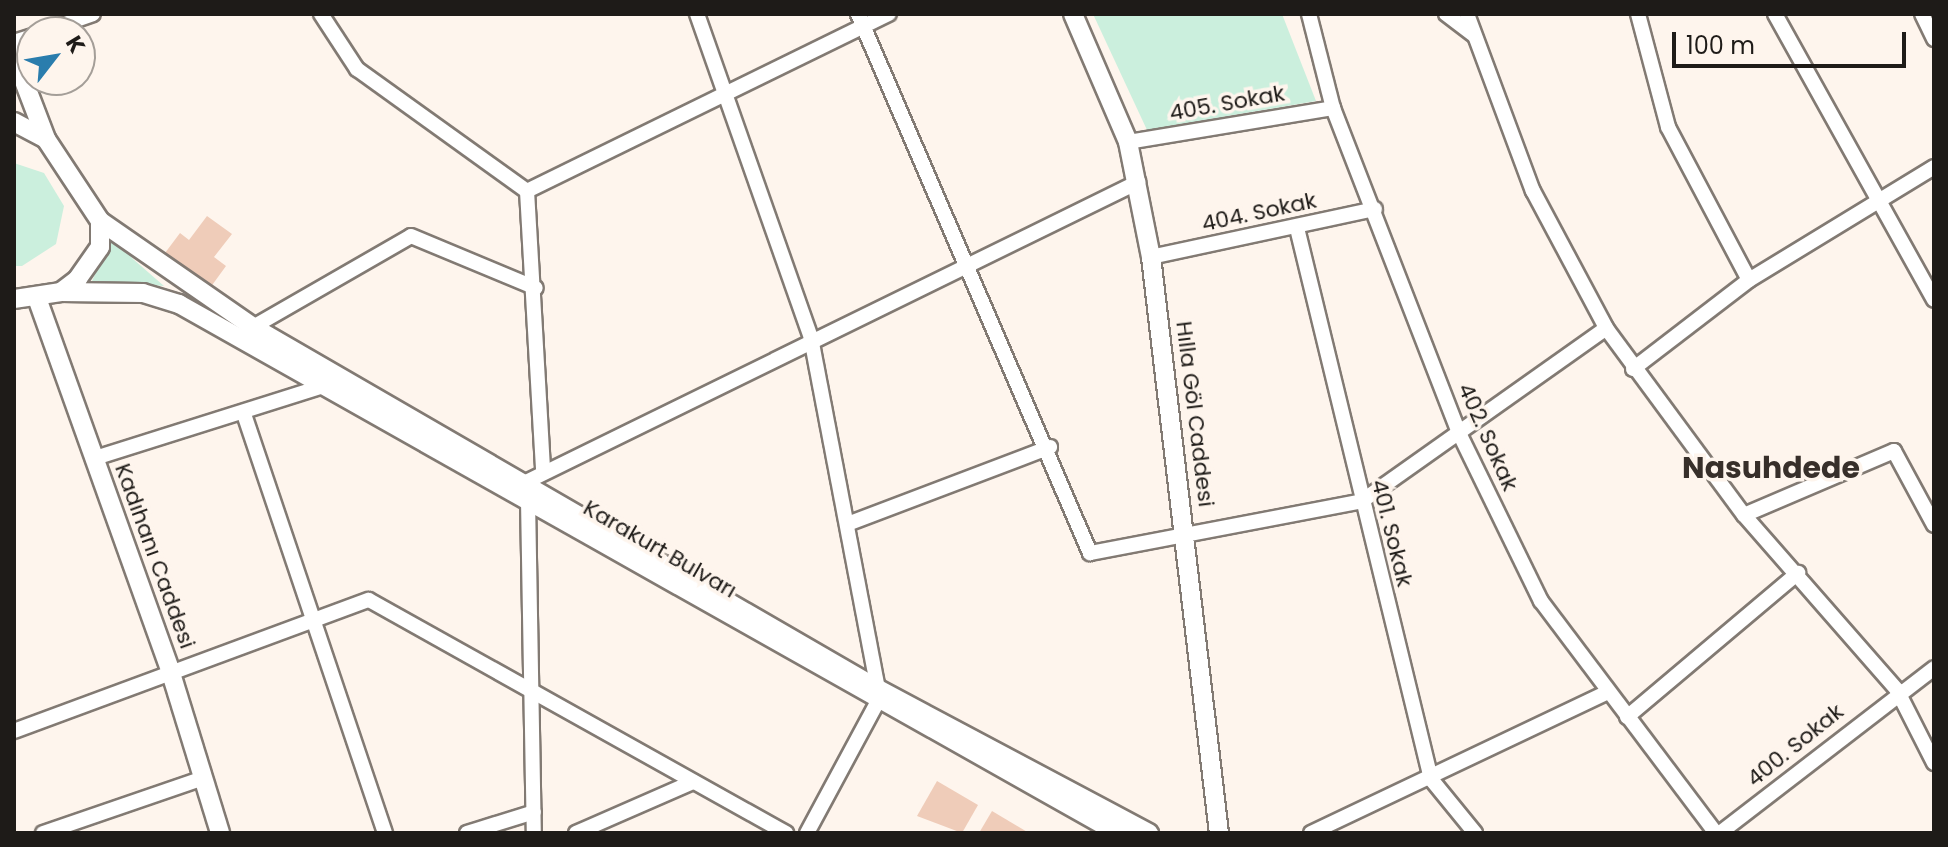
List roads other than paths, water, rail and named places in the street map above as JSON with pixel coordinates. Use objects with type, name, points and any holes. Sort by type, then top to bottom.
[{"type":"main road","name":"Hılla Göl Caddesi","points":[[1073,14],[1128,142],[1138,182],[1151,257],[1186,535],[1219,833]]},
{"type":"main road","points":[[14,55],[46,139],[100,221],[93,262],[61,292],[14,299]]},
{"type":"main road","points":[[14,122],[46,139]]},
{"type":"main road","name":"Karakurt Bulvarı","points":[[100,221],[253,327],[877,696],[1118,833]]},
{"type":"main road","name":"Karakurt Bulvarı","points":[[61,292],[143,293],[179,304],[527,491]]},
{"type":"main road","name":"Kadıhanı Caddesi","points":[[37,298],[170,670],[220,833]]},
{"type":"main road","name":"Karakurt Bulvarı","points":[[877,696],[1149,833]]},
{"type":"street","points":[[321,14],[357,69],[527,191],[536,288],[543,469]]},
{"type":"street","points":[[697,14],[811,338],[850,523],[877,696],[807,833]]},
{"type":"street","points":[[527,191],[724,96],[861,20],[889,14]]},
{"type":"street","name":"402. Sokak","points":[[1309,14],[1333,108],[1375,209],[1460,435],[1541,601],[1718,833]]},
{"type":"street","points":[[1446,14],[1474,35]]},
{"type":"street","points":[[1467,14],[1533,191],[1606,328],[1633,369],[1744,515],[1798,573],[1897,690],[1934,763]]},
{"type":"street","points":[[1638,14],[1668,127],[1749,280]]},
{"type":"street","points":[[1775,14],[1882,198],[1934,300]]},
{"type":"street","points":[[1922,14],[1934,39]]},
{"type":"street","points":[[861,20],[966,266],[1050,447],[1090,553],[1362,501],[1460,435],[1606,328]]},
{"type":"street","name":"405. Sokak","points":[[1128,142],[1333,108]]},
{"type":"street","points":[[1633,369],[1749,280],[1934,167]]},
{"type":"street","points":[[534,833],[527,491],[543,469],[1138,182]]},
{"type":"street","name":"404. Sokak","points":[[1151,257],[1375,209]]},
{"type":"street","name":"401. Sokak","points":[[1297,228],[1431,779],[1475,833]]},
{"type":"street","points":[[253,327],[411,236],[536,288]]},
{"type":"street","points":[[95,458],[244,414],[327,385]]},
{"type":"street","points":[[244,414],[316,618],[385,833]]},
{"type":"street","points":[[850,523],[1050,447]]},
{"type":"street","points":[[1744,515],[1894,451],[1932,515]]},
{"type":"street","points":[[1627,717],[1798,573]]},
{"type":"street","points":[[14,731],[170,670],[369,600],[786,833]]},
{"type":"street","name":"400. Sokak","points":[[1718,833],[1897,690],[1934,668]]},
{"type":"street","points":[[1311,833],[1431,779],[1608,692]]},
{"type":"street","points":[[43,833],[204,778]]},
{"type":"street","points":[[576,833],[693,782]]},
{"type":"street","points":[[467,833],[534,812]]},
{"type":"district","name":"Nasuhdede","points":[[1771,468]]}]
